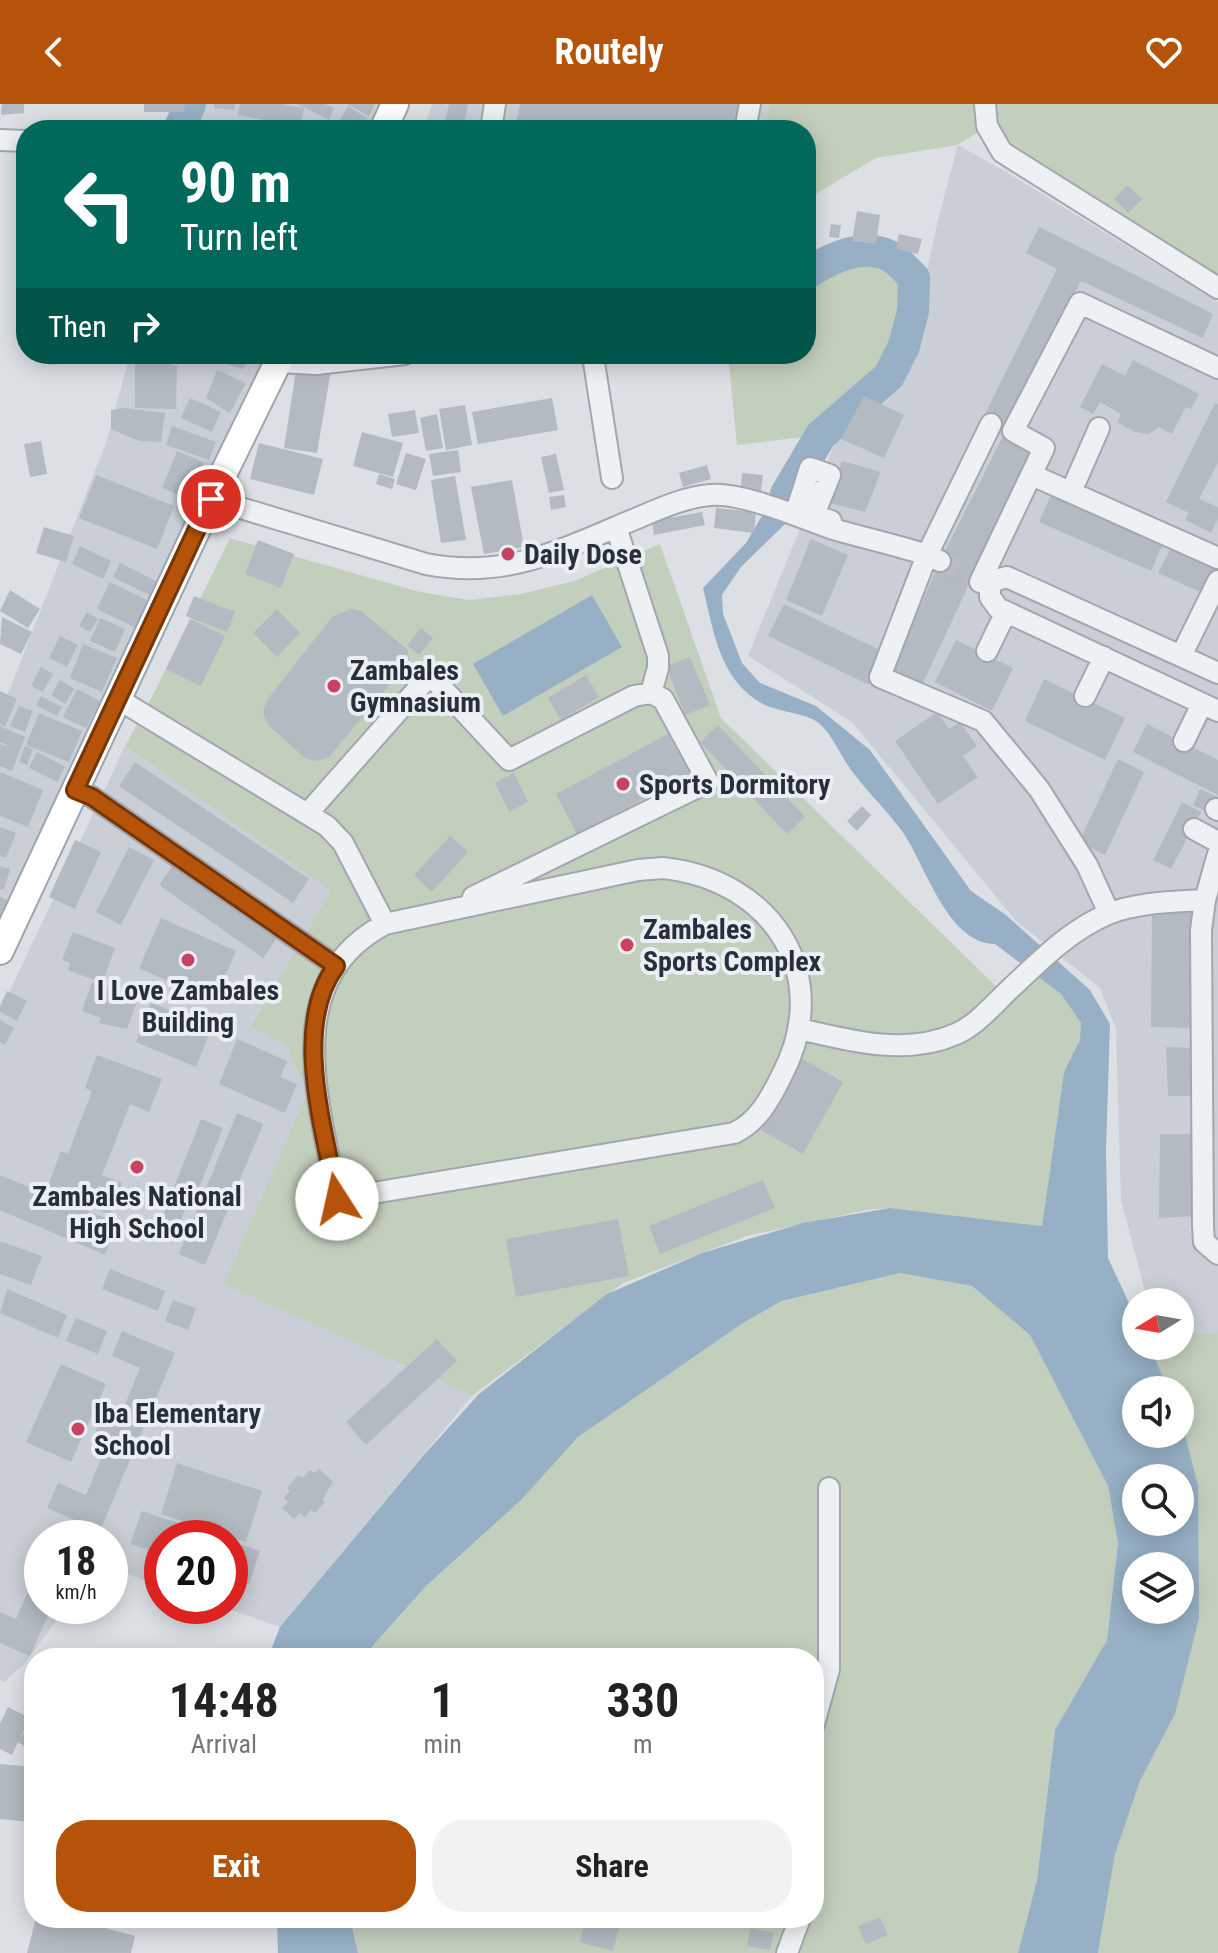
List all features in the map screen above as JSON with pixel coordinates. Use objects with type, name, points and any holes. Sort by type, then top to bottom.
[{"type":"main road","points":[[0,951],[277,364]]},
{"type":"street","points":[[985,104],[987,126],[1002,152],[1218,288]]},
{"type":"street","points":[[981,582],[1044,448],[1013,431],[1080,303],[1218,368]]},
{"type":"street","points":[[594,364],[612,478]]},
{"type":"street","points":[[991,424],[880,677],[977,727],[1039,789],[1087,865],[1109,913]]},
{"type":"street","points":[[1071,492],[1099,428]]},
{"type":"street","points":[[792,514],[810,468],[830,475],[814,515],[852,528],[851,533]]},
{"type":"street","points":[[1032,475],[1218,558]]},
{"type":"street","points":[[211,499],[411,560],[452,569],[516,565],[555,554],[684,501],[712,495],[737,498],[933,558]]},
{"type":"street","points":[[616,527],[658,656],[651,693]]},
{"type":"street","points":[[981,582],[1007,577],[1218,673]]},
{"type":"street","points":[[1181,656],[1218,581]]},
{"type":"street","points":[[981,582],[998,608],[1210,707],[1184,741]]},
{"type":"street","points":[[987,651],[1006,612]]},
{"type":"street","points":[[1085,696],[1104,657]]},
{"type":"street","points":[[308,813],[430,675],[509,760],[634,696],[651,693],[663,699],[708,782],[445,911]]},
{"type":"street","points":[[118,699],[327,826],[343,843],[385,924]]},
{"type":"street","points":[[75,790],[92,797],[336,966]]},
{"type":"street","points":[[1194,829],[1218,842]]},
{"type":"street","points":[[1218,854],[1205,900],[1201,930],[1203,1226],[1204,1242],[1218,1254]]},
{"type":"street","points":[[663,868],[689,871],[716,880],[746,896],[776,928],[795,968],[801,1008],[800,1029],[789,1062],[771,1096],[754,1119],[734,1133],[337,1199],[312,1061],[313,1029],[320,998],[336,966],[349,949],[369,933],[385,924],[445,911],[638,870],[663,868]]},
{"type":"street","points":[[800,1029],[856,1042],[894,1046],[956,1034],[973,1023],[1050,952],[1081,928],[1109,913],[1150,904],[1205,900]]},
{"type":"street","points":[[1201,1016],[1218,1044]]},
{"type":"street","points":[[824,1687],[829,1669],[829,1488]]},
{"type":"street","points":[[787,1953],[796,1928]]},
{"type":"shaded area","points":[[200,104],[398,104],[391,120],[195,120]]},
{"type":"shaded area","points":[[433,104],[770,104],[767,120],[426,120]]},
{"type":"shaded area","points":[[958,145],[1218,302],[1218,1333],[1194,1332],[1194,1288],[1144,1288],[1121,1200],[1116,1029],[1100,988],[1016,921],[852,722],[748,656],[839,433],[906,364]]},
{"type":"shaded area","points":[[127,364],[269,364],[0,949],[0,714],[106,443]]},
{"type":"shaded area","name":"Zambales National High School","points":[[125,746],[332,891],[250,1025],[288,1046],[307,1093],[225,1284],[472,1396],[280,1627],[248,1616],[248,1520],[144,1520],[144,1580],[128,1574],[128,1520],[24,1520],[24,1624],[54,1624],[36,1648],[24,1648],[24,1664],[6,1683],[0,1680],[0,1012]]},
{"type":"green space","points":[[770,104],[985,104],[987,126],[958,145],[876,158],[816,194],[816,120],[767,120]]},
{"type":"green space","points":[[994,104],[1218,104],[1218,282],[1011,151],[996,125]]},
{"type":"green space","points":[[863,250],[894,258],[914,278],[913,311],[904,346],[889,376],[821,435],[737,445],[729,364],[816,364],[816,268],[833,257]]},
{"type":"green space","name":"Zambales Sports Complex","points":[[230,538],[420,592],[469,600],[521,594],[574,581],[660,544],[721,718],[1010,1000],[1036,974],[1061,994],[1081,1023],[1081,1040],[1064,1072],[1042,1226],[890,1208],[867,1210],[747,1236],[623,1283],[472,1396],[224,1284],[307,1093],[287,1046],[250,1026],[331,891],[125,746]]},
{"type":"green space","points":[[900,1273],[972,1286],[1030,1335],[1108,1486],[1118,1543],[1107,1640],[1055,1730],[1037,1880],[1018,1953],[358,1953],[352,1928],[824,1928],[824,1648],[371,1648],[426,1586],[520,1500],[578,1437],[743,1323],[783,1301]]},
{"type":"green space","points":[[1194,1332],[1218,1333],[1218,1953],[1098,1953],[1115,1854],[1140,1781],[1175,1714],[1184,1624],[1194,1624],[1194,1552],[1191,1552],[1198,1485],[1188,1448],[1194,1448],[1194,1376],[1163,1376],[1155,1360],[1194,1360]]},
{"type":"water","points":[[808,459],[787,522],[741,567],[722,595],[723,614],[742,663],[760,683],[816,706],[870,750],[971,891],[1006,915],[1090,990],[1110,1024],[1106,1150],[1108,1258],[1122,1288],[1122,1360],[1155,1360],[1163,1376],[1122,1376],[1122,1448],[1188,1448],[1193,1464],[1122,1464],[1122,1536],[1194,1536],[1194,1469],[1198,1485],[1199,1618],[1175,1714],[1140,1781],[1115,1854],[1098,1953],[1018,1953],[1037,1880],[1055,1730],[1107,1640],[1118,1543],[1108,1486],[1030,1335],[972,1286],[900,1273],[782,1301],[743,1323],[578,1437],[521,1500],[426,1586],[371,1648],[272,1648],[280,1627],[422,1457],[479,1394],[607,1294],[702,1253],[803,1223],[890,1208],[1042,1226],[1064,1072],[1080,1040],[1081,1023],[1061,994],[995,944],[978,940],[963,931],[939,900],[902,831],[851,770],[820,724],[808,717],[763,704],[737,682],[715,638],[703,588],[746,543],[782,482]]},
{"type":"water","points":[[592,595],[622,647],[503,716],[473,664]]},
{"type":"water","points":[[277,1928],[352,1928],[358,1953],[278,1953]]},
{"type":"building","points":[[2,104],[24,104],[24,113],[1,115]]},
{"type":"building","points":[[144,104],[185,104],[184,112],[144,112]]},
{"type":"building","points":[[214,104],[235,104],[234,110],[214,108]]},
{"type":"building","points":[[240,104],[282,104],[304,108],[301,120],[264,120],[238,115]]},
{"type":"building","points":[[297,104],[325,104],[334,108],[329,120]]},
{"type":"building","points":[[347,104],[375,104],[369,116]]},
{"type":"building","points":[[449,104],[468,104],[465,120],[445,120]]},
{"type":"building","points":[[520,104],[744,104],[741,120],[517,120]]},
{"type":"building","points":[[348,106],[367,118],[366,120],[340,120]]},
{"type":"building","points":[[1127,185],[1142,199],[1128,213],[1114,199]]},
{"type":"building","points":[[857,211],[880,215],[876,244],[852,241]]},
{"type":"building","points":[[831,224],[841,225],[839,238],[829,237]]},
{"type":"building","points":[[1039,227],[1213,314],[1203,338],[1081,281],[1008,428],[984,416],[1057,269],[1026,253]]},
{"type":"building","points":[[899,234],[922,239],[918,254],[896,249]]},
{"type":"building","points":[[1133,360],[1199,394],[1191,409],[1186,407],[1172,434],[1159,427],[1149,434],[1135,432],[1117,422],[1121,414],[1100,402],[1093,414],[1080,407],[1102,364],[1125,376]]},
{"type":"building","points":[[135,364],[177,366],[176,409],[135,408]]},
{"type":"building","points":[[227,364],[246,364],[243,369]]},
{"type":"building","points":[[297,364],[331,370],[317,453],[284,448]]},
{"type":"building","points":[[217,370],[246,383],[230,413],[206,398]]},
{"type":"building","points":[[864,396],[904,415],[884,458],[841,439]]},
{"type":"building","points":[[190,398],[221,412],[212,432],[181,418]]},
{"type":"building","points":[[552,398],[558,430],[478,444],[472,412]]},
{"type":"building","points":[[1215,403],[1218,404],[1218,463],[1199,499],[1218,507],[1218,519],[1211,533],[1185,520],[1189,513],[1166,502]]},
{"type":"building","points":[[465,405],[472,445],[446,450],[439,409]]},
{"type":"building","points":[[124,408],[165,413],[161,442],[139,441],[111,429],[111,410]]},
{"type":"building","points":[[415,410],[419,433],[392,437],[388,414]]},
{"type":"building","points":[[437,414],[443,448],[426,451],[420,418]]},
{"type":"building","points":[[172,426],[216,442],[209,460],[166,445]]},
{"type":"building","points":[[362,432],[403,443],[393,477],[353,466]]},
{"type":"building","points":[[1004,434],[1033,447],[922,685],[892,671],[940,561]]},
{"type":"building","points":[[41,441],[47,474],[30,477],[24,444]]},
{"type":"building","points":[[259,443],[323,459],[314,495],[250,479]]},
{"type":"building","points":[[458,450],[461,472],[433,476],[429,454]]},
{"type":"building","points":[[177,451],[204,462],[189,499],[162,488]]},
{"type":"building","points":[[406,453],[426,459],[416,490],[396,484]]},
{"type":"building","points":[[556,454],[564,490],[549,493],[541,457]]},
{"type":"building","points":[[842,461],[881,472],[865,512],[826,502]]},
{"type":"building","points":[[707,465],[711,479],[683,487],[679,473]]},
{"type":"building","points":[[742,473],[763,475],[760,498],[740,496]]},
{"type":"building","points":[[379,474],[395,479],[392,489],[376,484]]},
{"type":"building","points":[[96,475],[174,506],[157,549],[79,518]]},
{"type":"building","points":[[455,476],[466,540],[441,543],[431,480]]},
{"type":"building","points":[[512,480],[524,547],[484,554],[471,487]]},
{"type":"building","points":[[1053,490],[1165,539],[1151,571],[1039,522]]},
{"type":"building","points":[[564,495],[566,507],[551,510],[549,497]]},
{"type":"building","points":[[716,508],[756,512],[754,533],[714,528]]},
{"type":"building","points":[[702,512],[705,525],[654,535],[652,521]]},
{"type":"building","points":[[44,527],[74,536],[66,562],[36,553]]},
{"type":"building","points":[[811,539],[848,555],[822,616],[786,600]]},
{"type":"building","points":[[258,540],[294,554],[281,588],[245,574]]},
{"type":"building","points":[[1173,544],[1218,563],[1205,594],[1158,573]]},
{"type":"building","points":[[80,546],[111,561],[103,579],[72,564]]},
{"type":"building","points":[[120,563],[160,583],[153,597],[113,577]]},
{"type":"building","points":[[110,582],[153,603],[140,630],[97,609]]},
{"type":"building","points":[[10,590],[40,609],[28,628],[0,611]]},
{"type":"building","points":[[194,596],[235,612],[227,632],[186,616]]},
{"type":"building","points":[[784,604],[884,652],[869,685],[768,636]]},
{"type":"building","points":[[277,609],[300,633],[277,657],[253,633]]},
{"type":"building","name":"Zambales Gymnasium","points":[[351,609],[361,611],[408,650],[409,661],[329,757],[316,761],[305,758],[268,725],[263,712],[267,700],[332,617]]},
{"type":"building","points":[[87,612],[98,619],[90,632],[79,626]]},
{"type":"building","points":[[2,617],[32,632],[21,654],[0,644]]},
{"type":"building","points":[[100,618],[125,629],[115,652],[90,641]]},
{"type":"building","points":[[190,619],[225,636],[201,686],[166,669]]},
{"type":"building","points":[[421,628],[433,638],[419,655],[407,645]]},
{"type":"building","points":[[60,636],[78,645],[67,667],[49,658]]},
{"type":"building","points":[[956,640],[1013,668],[992,711],[935,682]]},
{"type":"building","points":[[83,644],[117,658],[102,692],[70,678]]},
{"type":"building","points":[[690,657],[710,705],[685,715],[666,666]]},
{"type":"building","points":[[41,667],[53,674],[43,692],[31,686]]},
{"type":"building","points":[[586,675],[599,697],[561,720],[548,698]]},
{"type":"building","points":[[1044,679],[1125,718],[1105,760],[1025,721]]},
{"type":"building","points":[[60,680],[74,689],[65,704],[51,695]]},
{"type":"building","points":[[77,689],[100,701],[86,728],[63,717]]},
{"type":"building","points":[[0,691],[17,699],[5,727],[0,724]]},
{"type":"building","points":[[41,696],[62,707],[57,716],[36,705]]},
{"type":"building","points":[[19,706],[33,711],[25,732],[10,726]]},
{"type":"building","points":[[937,712],[949,729],[960,722],[977,746],[963,756],[978,777],[938,804],[895,741]]},
{"type":"building","points":[[39,713],[82,731],[69,762],[26,745]]},
{"type":"building","points":[[1147,724],[1218,760],[1218,795],[1133,752]]},
{"type":"building","points":[[718,725],[805,817],[787,834],[700,742]]},
{"type":"building","points":[[0,726],[25,737],[12,771],[0,766],[0,744],[13,748],[0,742]]},
{"type":"building","name":"Sports Dormitory","points":[[668,734],[690,775],[577,834],[556,794]]},
{"type":"building","points":[[25,746],[33,749],[27,765],[19,762]]},
{"type":"building","points":[[37,752],[65,767],[57,782],[29,768]]},
{"type":"building","points":[[1118,759],[1144,772],[1105,855],[1079,842]]},
{"type":"building","points":[[135,762],[309,879],[293,903],[119,786]]},
{"type":"building","points":[[0,772],[43,790],[28,827],[0,816]]},
{"type":"building","points":[[514,773],[528,802],[509,812],[495,783]]},
{"type":"building","points":[[1200,789],[1218,797],[1212,814],[1193,805]]},
{"type":"building","points":[[1182,802],[1201,812],[1171,869],[1153,860]]},
{"type":"building","points":[[862,806],[871,815],[857,831],[847,821]]},
{"type":"building","points":[[0,827],[16,833],[6,858],[0,856]]},
{"type":"building","points":[[450,836],[468,852],[432,892],[414,875]]},
{"type":"building","points":[[75,840],[101,852],[75,909],[49,897]]},
{"type":"building","points":[[129,847],[154,860],[121,925],[96,912]]},
{"type":"building","points":[[175,862],[279,935],[263,958],[159,885]]},
{"type":"building","points":[[0,866],[10,869],[4,890],[0,889]]},
{"type":"building","points":[[0,897],[11,902],[0,926]]},
{"type":"building","points":[[1152,912],[1192,913],[1191,1028],[1151,1027]]},
{"type":"building","name":"I Love Zambales Building","points":[[161,918],[236,951],[214,1002],[139,968]]},
{"type":"building","points":[[73,932],[115,948],[102,983],[68,970],[70,963],[62,960]]},
{"type":"building","points":[[92,982],[138,999],[127,1029],[99,1023],[101,1018],[82,1011]]},
{"type":"building","points":[[7,991],[27,1001],[17,1021],[0,1012]]},
{"type":"building","points":[[151,1003],[212,1027],[196,1067],[136,1042]]},
{"type":"building","points":[[0,1020],[14,1028],[5,1045],[0,1042]]},
{"type":"building","points":[[237,1039],[287,1061],[280,1077],[297,1084],[285,1113],[219,1084]]},
{"type":"building","points":[[1166,1047],[1191,1048],[1192,1096],[1168,1096]]},
{"type":"building","points":[[97,1055],[162,1079],[149,1112],[130,1104],[102,1175],[122,1183],[110,1214],[47,1189],[61,1151],[68,1154],[92,1091],[85,1088]]},
{"type":"building","points":[[801,1058],[843,1082],[803,1154],[761,1130]]},
{"type":"building","points":[[237,1113],[263,1124],[205,1265],[179,1254]]},
{"type":"building","points":[[201,1119],[223,1128],[198,1190],[192,1193],[172,1242],[155,1235]]},
{"type":"building","points":[[1160,1134],[1196,1134],[1194,1216],[1159,1218]]},
{"type":"building","points":[[0,1175],[117,1223],[105,1255],[0,1210]]},
{"type":"building","points":[[763,1180],[775,1208],[660,1254],[649,1226]]},
{"type":"building","points":[[618,1219],[629,1276],[516,1297],[506,1239]]},
{"type":"building","points":[[0,1241],[42,1256],[31,1285],[0,1274]]},
{"type":"building","points":[[110,1269],[165,1291],[158,1311],[102,1289]]},
{"type":"building","points":[[7,1289],[67,1315],[58,1338],[0,1313]]},
{"type":"building","points":[[173,1300],[196,1308],[188,1330],[165,1321]]},
{"type":"building","points":[[76,1318],[107,1331],[98,1354],[66,1341]]},
{"type":"building","points":[[122,1331],[175,1353],[105,1520],[75,1520],[47,1508],[58,1483],[86,1495],[107,1444],[93,1438],[104,1413],[119,1419],[140,1368],[112,1356]]},
{"type":"building","points":[[437,1339],[457,1361],[366,1445],[346,1422]]},
{"type":"building","points":[[61,1364],[106,1384],[71,1462],[26,1442]]},
{"type":"building","points":[[177,1463],[262,1491],[248,1536],[248,1520],[179,1520],[161,1514]]},
{"type":"building","points":[[319,1469],[333,1482],[322,1500],[325,1502],[315,1513],[311,1510],[305,1517],[300,1513],[294,1519],[282,1508],[288,1502],[284,1498],[290,1491],[287,1488],[298,1475],[303,1478],[310,1470],[314,1473]]},
{"type":"building","points":[[142,1511],[169,1520],[144,1520],[144,1548],[130,1544]]},
{"type":"building","points":[[248,1547],[260,1551],[248,1584]]},
{"type":"building","points":[[24,1601],[24,1624],[44,1624],[34,1648],[24,1648],[24,1653],[0,1643],[0,1612],[16,1619]]},
{"type":"building","points":[[8,1707],[24,1715],[24,1731],[20,1739],[24,1733],[24,1746],[18,1742],[12,1755],[0,1749],[0,1723]]},
{"type":"building","points":[[0,1764],[24,1766],[24,1821],[0,1819]]},
{"type":"building","points":[[880,1917],[888,1935],[866,1944],[858,1926]]},
{"type":"building","points":[[33,1928],[105,1928],[135,1936],[131,1953],[27,1953]]},
{"type":"building","points":[[584,1928],[619,1928],[613,1951],[580,1942]]},
{"type":"building","points":[[750,1928],[774,1933],[770,1950],[747,1946]]},
{"type":"waterway","points":[[183,120],[190,104]]},
{"type":"waterway","points":[[786,494],[821,435],[889,376],[904,346],[913,311],[914,278],[885,254],[873,251],[850,253],[816,268]]},
{"type":"tunnel","points":[[940,561],[972,577]]},
{"type":"place","name":"Daily Dose","points":[[508,554]]},
{"type":"place","name":"Zambales Gymnasium","points":[[334,686]]},
{"type":"place","name":"Sports Dormitory","points":[[623,784]]},
{"type":"place","name":"Zambales Sports Complex","points":[[627,945]]},
{"type":"place","name":"I Love Zambales Building","points":[[188,960]]},
{"type":"place","name":"Zambales National High School","points":[[137,1167]]},
{"type":"place","name":"Iba Elementary School","points":[[78,1429]]},
{"type":"route","points":[[211,499],[75,790],[92,797],[336,966],[320,998],[313,1029],[312,1061],[337,1199]]}]
